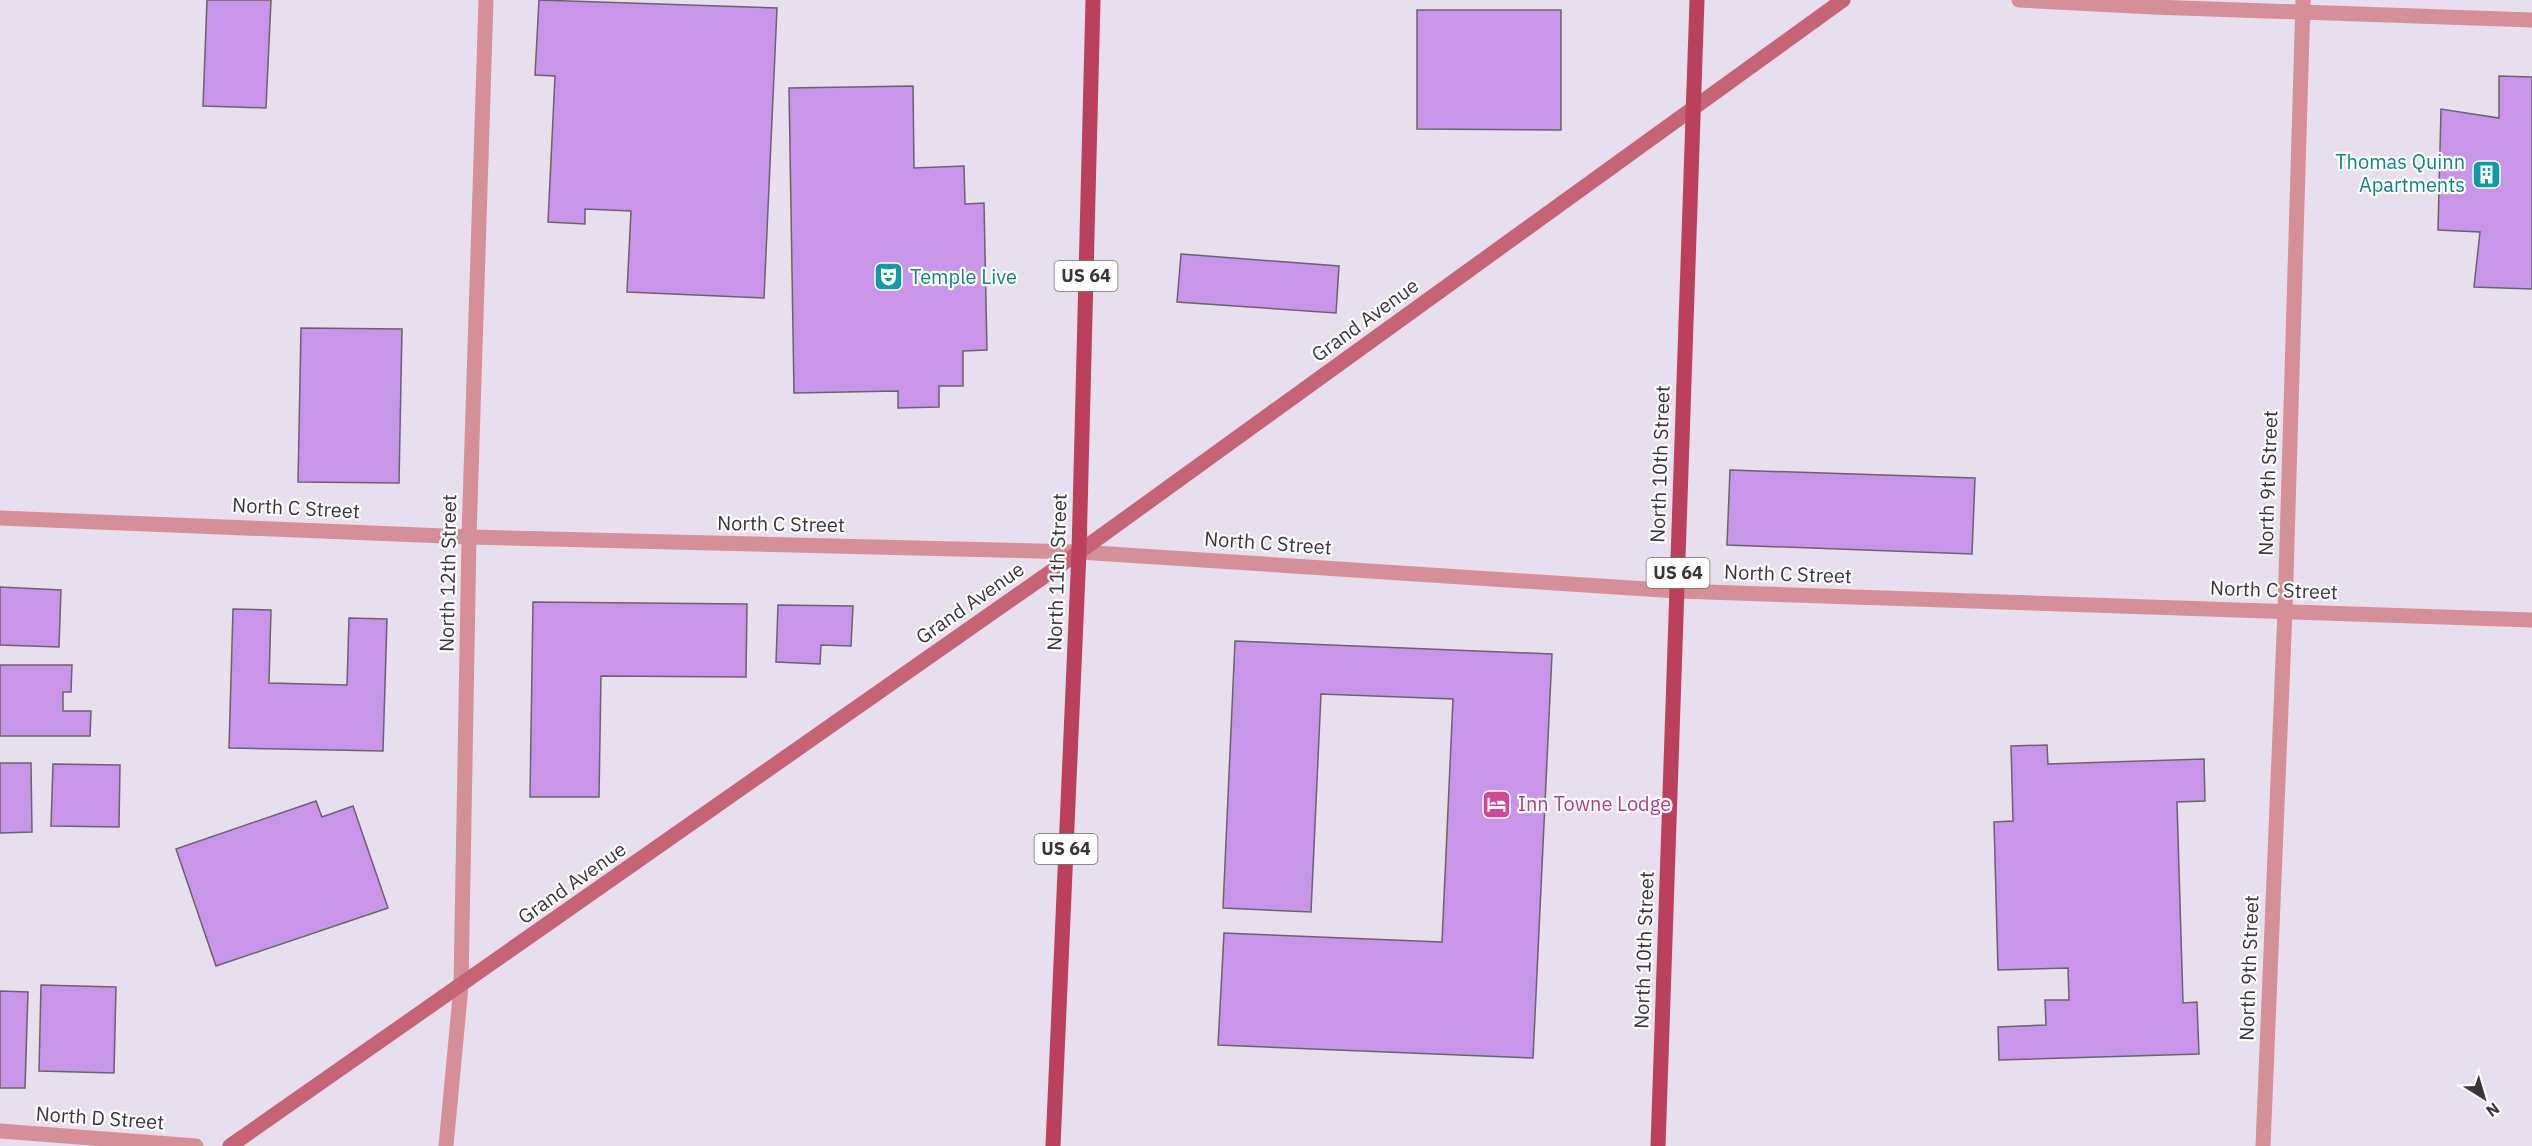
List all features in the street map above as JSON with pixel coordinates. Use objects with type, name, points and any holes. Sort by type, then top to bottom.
[{"type":"main road","name":"North 11th Street","points":[[1053,1146],[1079,552],[1093,0]]},
{"type":"main road","name":"North 10th Street","points":[[1658,1146],[1697,0]]},
{"type":"main road","name":"Grand Avenue","points":[[230,1146],[1079,552],[1843,0]]},
{"type":"street","name":"North 12th Street","points":[[446,1146],[461,986],[469,537],[486,0]]},
{"type":"street","points":[[2019,0],[2303,6],[2532,20]]},
{"type":"street","name":"North 9th Street","points":[[2263,1146],[2285,611],[2303,6]]},
{"type":"street","name":"North C Street","points":[[0,518],[469,537],[1079,552],[1677,591],[2532,620]]},
{"type":"street","name":"North D Street","points":[[0,1131],[196,1146]]},
{"type":"building","points":[[207,0],[271,0],[266,108],[203,106]]},
{"type":"building","points":[[539,0],[777,8],[764,298],[627,292],[631,211],[585,209],[585,224],[548,222],[555,76],[535,75]]},
{"type":"building","points":[[1417,10],[1561,10],[1561,130],[1417,129]]},
{"type":"building","name":"Thomas Quinn Apartments","points":[[2499,76],[2532,77],[2532,289],[2474,287],[2480,232],[2438,230],[2441,109],[2499,118]]},
{"type":"building","name":"Temple Live","points":[[913,86],[914,168],[964,166],[965,204],[984,203],[987,350],[963,351],[963,386],[939,386],[939,407],[898,408],[898,391],[794,393],[789,88]]},
{"type":"building","points":[[1181,254],[1339,266],[1336,313],[1177,302]]},
{"type":"building","points":[[301,328],[402,329],[399,483],[298,482]]},
{"type":"building","points":[[1730,470],[1975,478],[1972,554],[1727,545]]},
{"type":"building","points":[[0,587],[61,590],[59,647],[0,645]]},
{"type":"building","points":[[533,602],[747,604],[746,677],[601,676],[599,797],[530,797]]},
{"type":"building","points":[[778,605],[853,606],[851,646],[821,645],[820,664],[776,662]]},
{"type":"building","points":[[233,609],[271,610],[269,683],[347,685],[349,618],[387,619],[383,751],[229,748]]},
{"type":"building","name":"Inn Towne Lodge","points":[[1235,641],[1552,654],[1533,1058],[1218,1045],[1224,933],[1442,942],[1453,699],[1321,694],[1311,912],[1223,908]]},
{"type":"building","points":[[0,665],[72,665],[71,692],[63,692],[63,711],[91,711],[90,736],[0,736]]},
{"type":"building","points":[[2047,745],[2048,764],[2204,759],[2205,801],[2177,802],[2183,1003],[2197,1002],[2199,1054],[1999,1060],[1998,1027],[2046,1025],[2045,1000],[2069,1000],[2068,968],[1998,970],[1994,822],[2013,821],[2011,746]]},
{"type":"building","points":[[0,763],[31,763],[32,832],[0,833]]},
{"type":"building","points":[[53,764],[120,765],[119,827],[51,826]]},
{"type":"building","points":[[316,801],[322,817],[353,806],[388,908],[216,966],[176,849]]},
{"type":"building","points":[[41,985],[116,987],[114,1073],[39,1071]]},
{"type":"building","points":[[0,991],[28,992],[25,1088],[0,1088]]},
{"type":"place","name":"Thomas Quinn Apartments","points":[[2486,174]]},
{"type":"place","name":"Temple Live","points":[[889,277]]},
{"type":"place","name":"Inn Towne Lodge","points":[[1497,804]]}]
